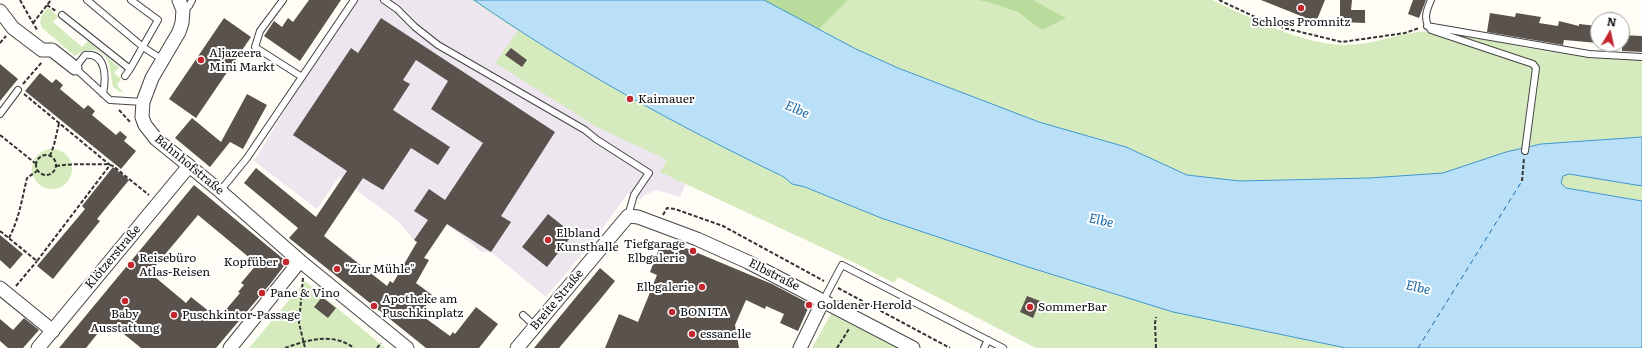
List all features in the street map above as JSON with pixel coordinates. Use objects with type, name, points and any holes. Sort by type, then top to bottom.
[{"type":"street","name":"Bahnhofstraße","points":[[185,3],[182,23],[152,78],[143,102],[142,117],[150,132],[300,261],[407,348]]},
{"type":"street","points":[[0,11],[13,28],[42,50],[52,50],[75,68]]},
{"type":"street","name":"Klötzerstraße","points":[[38,348],[189,166]]},
{"type":"street","name":"Elbstraße","points":[[628,216],[638,217],[697,239],[748,262],[914,348]]},
{"type":"street","name":"Breite Straße","points":[[517,348],[628,216]]},
{"type":"street","points":[[230,348],[300,261]]},
{"type":"street","points":[[4,291],[53,331]]},
{"type":"street","points":[[800,348],[823,301]]},
{"type":"lane","points":[[87,0],[143,47],[163,60]]},
{"type":"lane","points":[[125,76],[158,20],[131,0]]},
{"type":"lane","points":[[283,0],[260,31],[255,47],[302,77]]},
{"type":"lane","points":[[220,191],[247,158],[354,0]]},
{"type":"lane","points":[[384,0],[397,9],[415,27],[438,45],[585,130],[596,139],[650,173],[634,195],[628,216]]},
{"type":"lane","points":[[1431,0],[1426,18],[1427,26],[1431,30],[1533,64],[1536,68],[1525,151]]},
{"type":"lane","points":[[62,15],[130,69]]},
{"type":"lane","points":[[1427,26],[1589,54],[1642,57]]},
{"type":"lane","points":[[103,94],[105,84],[101,62],[92,54],[85,55],[75,68],[103,94],[110,100],[143,102]]},
{"type":"lane","points":[[0,114],[18,90]]},
{"type":"lane","points":[[823,301],[842,265],[1003,348]]},
{"type":"lane","points":[[523,315],[535,326]]},
{"type":"lane","points":[[984,348],[988,340]]},
{"type":"path","points":[[20,0],[39,34]]},
{"type":"path","points":[[33,23],[51,0]]},
{"type":"path","points":[[1219,0],[1257,18],[1284,28],[1342,42],[1405,33],[1427,26]]},
{"type":"path","points":[[52,50],[18,90],[109,165],[113,166],[158,203]]},
{"type":"path","points":[[110,100],[135,127],[150,132]]},
{"type":"path","points":[[50,156],[59,123]]},
{"type":"path","points":[[0,135],[35,163],[37,171],[42,175],[48,176],[54,172],[56,166],[54,159],[50,156],[41,156],[35,163]]},
{"type":"path","points":[[1522,181],[1525,151]]},
{"type":"path","points":[[56,166],[78,163],[109,165]]},
{"type":"path","points":[[4,291],[37,261],[109,165]]},
{"type":"path","points":[[9,238],[20,212],[27,178],[37,171]]},
{"type":"path","points":[[657,224],[667,208],[700,217],[723,226],[950,348]]},
{"type":"path","points":[[0,231],[37,261]]},
{"type":"path","points":[[300,261],[303,281],[299,323],[305,348]]},
{"type":"path","points":[[1156,316],[1154,323],[1156,348]]},
{"type":"path","points":[[837,348],[856,317]]},
{"type":"path","points":[[285,348],[303,342],[332,338],[340,340],[354,348]]},
{"type":"shaded area","points":[[352,0],[472,0],[573,68],[674,146],[687,181],[680,197],[657,190],[644,195],[640,200],[628,193],[598,235],[546,297],[491,252],[482,252],[447,224],[414,240],[398,221],[339,177],[317,209],[254,161]]},
{"type":"green space","points":[[472,0],[549,49],[625,94],[704,137],[784,177],[792,184],[805,187],[881,218],[1028,267],[1173,312],[1346,348],[1036,348],[898,277],[894,283],[855,263],[660,172],[667,160],[597,127],[495,63],[518,31]]},
{"type":"green space","points":[[764,0],[1212,0],[1292,35],[1326,43],[1355,45],[1404,34],[1429,31],[1457,34],[1568,55],[1642,60],[1642,137],[1541,144],[1506,152],[1443,173],[1369,178],[1240,181],[1187,175],[1126,147],[1039,122],[898,68],[856,49]]},
{"type":"green space","points":[[764,0],[848,0],[819,29]]},
{"type":"green space","points":[[978,0],[1033,0],[1066,18],[1042,30],[1018,12]]},
{"type":"green space","points":[[48,8],[58,16],[53,22],[82,47],[88,41],[119,67],[114,73],[121,79],[117,85],[123,92],[120,92],[113,87],[109,64],[105,56],[97,51],[88,50],[75,56],[42,28],[40,22],[41,17]]},
{"type":"green space","points":[[56,149],[63,152],[69,158],[72,169],[71,177],[63,186],[56,189],[48,189],[41,186],[33,177],[32,165],[35,158],[44,150]]},
{"type":"green space","points":[[1569,174],[1642,186],[1642,201],[1566,188],[1561,183],[1563,176]]},
{"type":"green space","points":[[305,281],[385,348],[249,348]]},
{"type":"green space","points":[[831,314],[899,348],[812,348]]},
{"type":"water","name":"Elbe","points":[[474,0],[764,0],[856,49],[898,68],[1039,122],[1126,147],[1187,175],[1240,181],[1369,178],[1443,173],[1506,152],[1541,144],[1642,137],[1642,186],[1569,174],[1563,176],[1561,183],[1566,188],[1642,201],[1642,348],[1346,348],[1173,312],[1028,267],[881,218],[805,187],[792,184],[784,177],[704,137],[625,94],[549,49]]},
{"type":"building","points":[[309,0],[341,0],[300,61],[264,36],[274,21],[282,27],[288,18],[293,22]]},
{"type":"building","name":"Schloss Promnitz","points":[[1261,0],[1325,0],[1316,22]]},
{"type":"building","points":[[1340,0],[1352,0],[1351,10],[1365,10],[1365,23],[1340,22]]},
{"type":"building","points":[[1413,0],[1426,0],[1419,18],[1408,14]]},
{"type":"building","points":[[1490,13],[1515,17],[1516,13],[1541,17],[1539,23],[1558,26],[1559,21],[1579,26],[1579,24],[1590,25],[1590,42],[1564,40],[1563,45],[1487,32]]},
{"type":"building","points":[[224,18],[251,37],[196,118],[169,99]]},
{"type":"building","points":[[381,18],[555,132],[501,216],[511,222],[491,252],[447,224],[424,258],[429,260],[416,283],[432,295],[421,315],[450,336],[453,332],[455,334],[476,307],[498,324],[479,348],[426,348],[289,238],[298,228],[244,183],[256,168],[316,217],[347,171],[293,135],[351,48],[358,53]],"holes":[[[416,60],[448,81],[431,109],[483,143],[445,200],[429,189],[414,211],[428,220],[414,240],[417,242],[393,283],[390,281],[387,286],[324,236],[363,178],[383,190],[411,148],[438,165],[450,147],[393,110],[410,84],[403,80]]]},
{"type":"building","points":[[1630,35],[1642,36],[1642,52],[1630,51]]},
{"type":"building","points":[[511,48],[527,60],[522,67],[505,55]]},
{"type":"building","points":[[0,64],[18,79],[0,101]]},
{"type":"building","points":[[40,73],[52,83],[56,79],[63,85],[60,89],[84,109],[88,105],[95,111],[92,115],[116,135],[120,131],[127,137],[124,141],[136,151],[121,169],[25,91]]},
{"type":"building","points":[[247,94],[267,105],[243,149],[230,142],[210,167],[175,138],[192,118],[221,142]]},
{"type":"building","points":[[113,167],[129,180],[97,219],[100,221],[53,279],[37,266],[85,209],[82,206]]},
{"type":"building","points":[[194,185],[287,262],[216,348],[141,348],[114,326],[108,333],[102,328],[86,348],[59,348]],"holes":[[[198,215],[257,264],[241,283],[244,285],[238,292],[240,293],[223,313],[220,310],[215,316],[191,297],[186,303],[155,277],[157,274],[152,270]]]},
{"type":"building","name":"Elbland Kunsthalle","points":[[548,214],[573,234],[547,267],[522,247]]},
{"type":"building","points":[[0,235],[23,254],[10,269],[0,260]]},
{"type":"building","name":"Elbgalerie","points":[[669,241],[772,284],[810,304],[798,331],[780,323],[784,314],[766,306],[765,309],[746,300],[735,325],[739,348],[605,348],[619,314],[638,322],[657,275],[650,272],[661,243],[668,245]]},
{"type":"building","points":[[600,268],[615,281],[598,302],[559,348],[534,348]]},
{"type":"building","name":"SommerBar","points":[[1027,296],[1040,301],[1033,318],[1020,312]]},
{"type":"building","points":[[322,297],[336,308],[328,318],[314,307]]},
{"type":"building","points":[[24,318],[39,330],[23,348],[8,348],[0,341],[0,319],[13,330]]},
{"type":"ferry route","points":[[1418,348],[1522,181]]},
{"type":"place","name":"Schloss Promnitz","points":[[1301,8]]},
{"type":"place","name":"Aljazeera Mini Markt","points":[[201,60]]},
{"type":"place","name":"Kaimauer","points":[[630,99]]},
{"type":"place","name":"Elbland Kunsthalle","points":[[548,240]]},
{"type":"place","name":"Tiefgarage Elbgalerie","points":[[693,251]]},
{"type":"place","name":"Kopfüber","points":[[286,262]]},
{"type":"place","name":"Reisebüro Atlas-Reisen","points":[[131,265]]},
{"type":"place","name":"\"Zur Mühle\"","points":[[337,269]]},
{"type":"place","name":"Elbgalerie","points":[[702,287]]},
{"type":"place","name":"Pane & Vino","points":[[262,293]]},
{"type":"place","name":"Baby Ausstattung","points":[[125,301]]},
{"type":"place","name":"Goldener Herold","points":[[809,305]]},
{"type":"place","name":"Apotheke am Puschkinplatz","points":[[374,306]]},
{"type":"place","name":"SommerBar","points":[[1030,307]]},
{"type":"place","name":"BONITA","points":[[672,312]]},
{"type":"place","name":"Puschkintor-Passage","points":[[174,315]]},
{"type":"place","name":"essanelle","points":[[692,334]]}]
